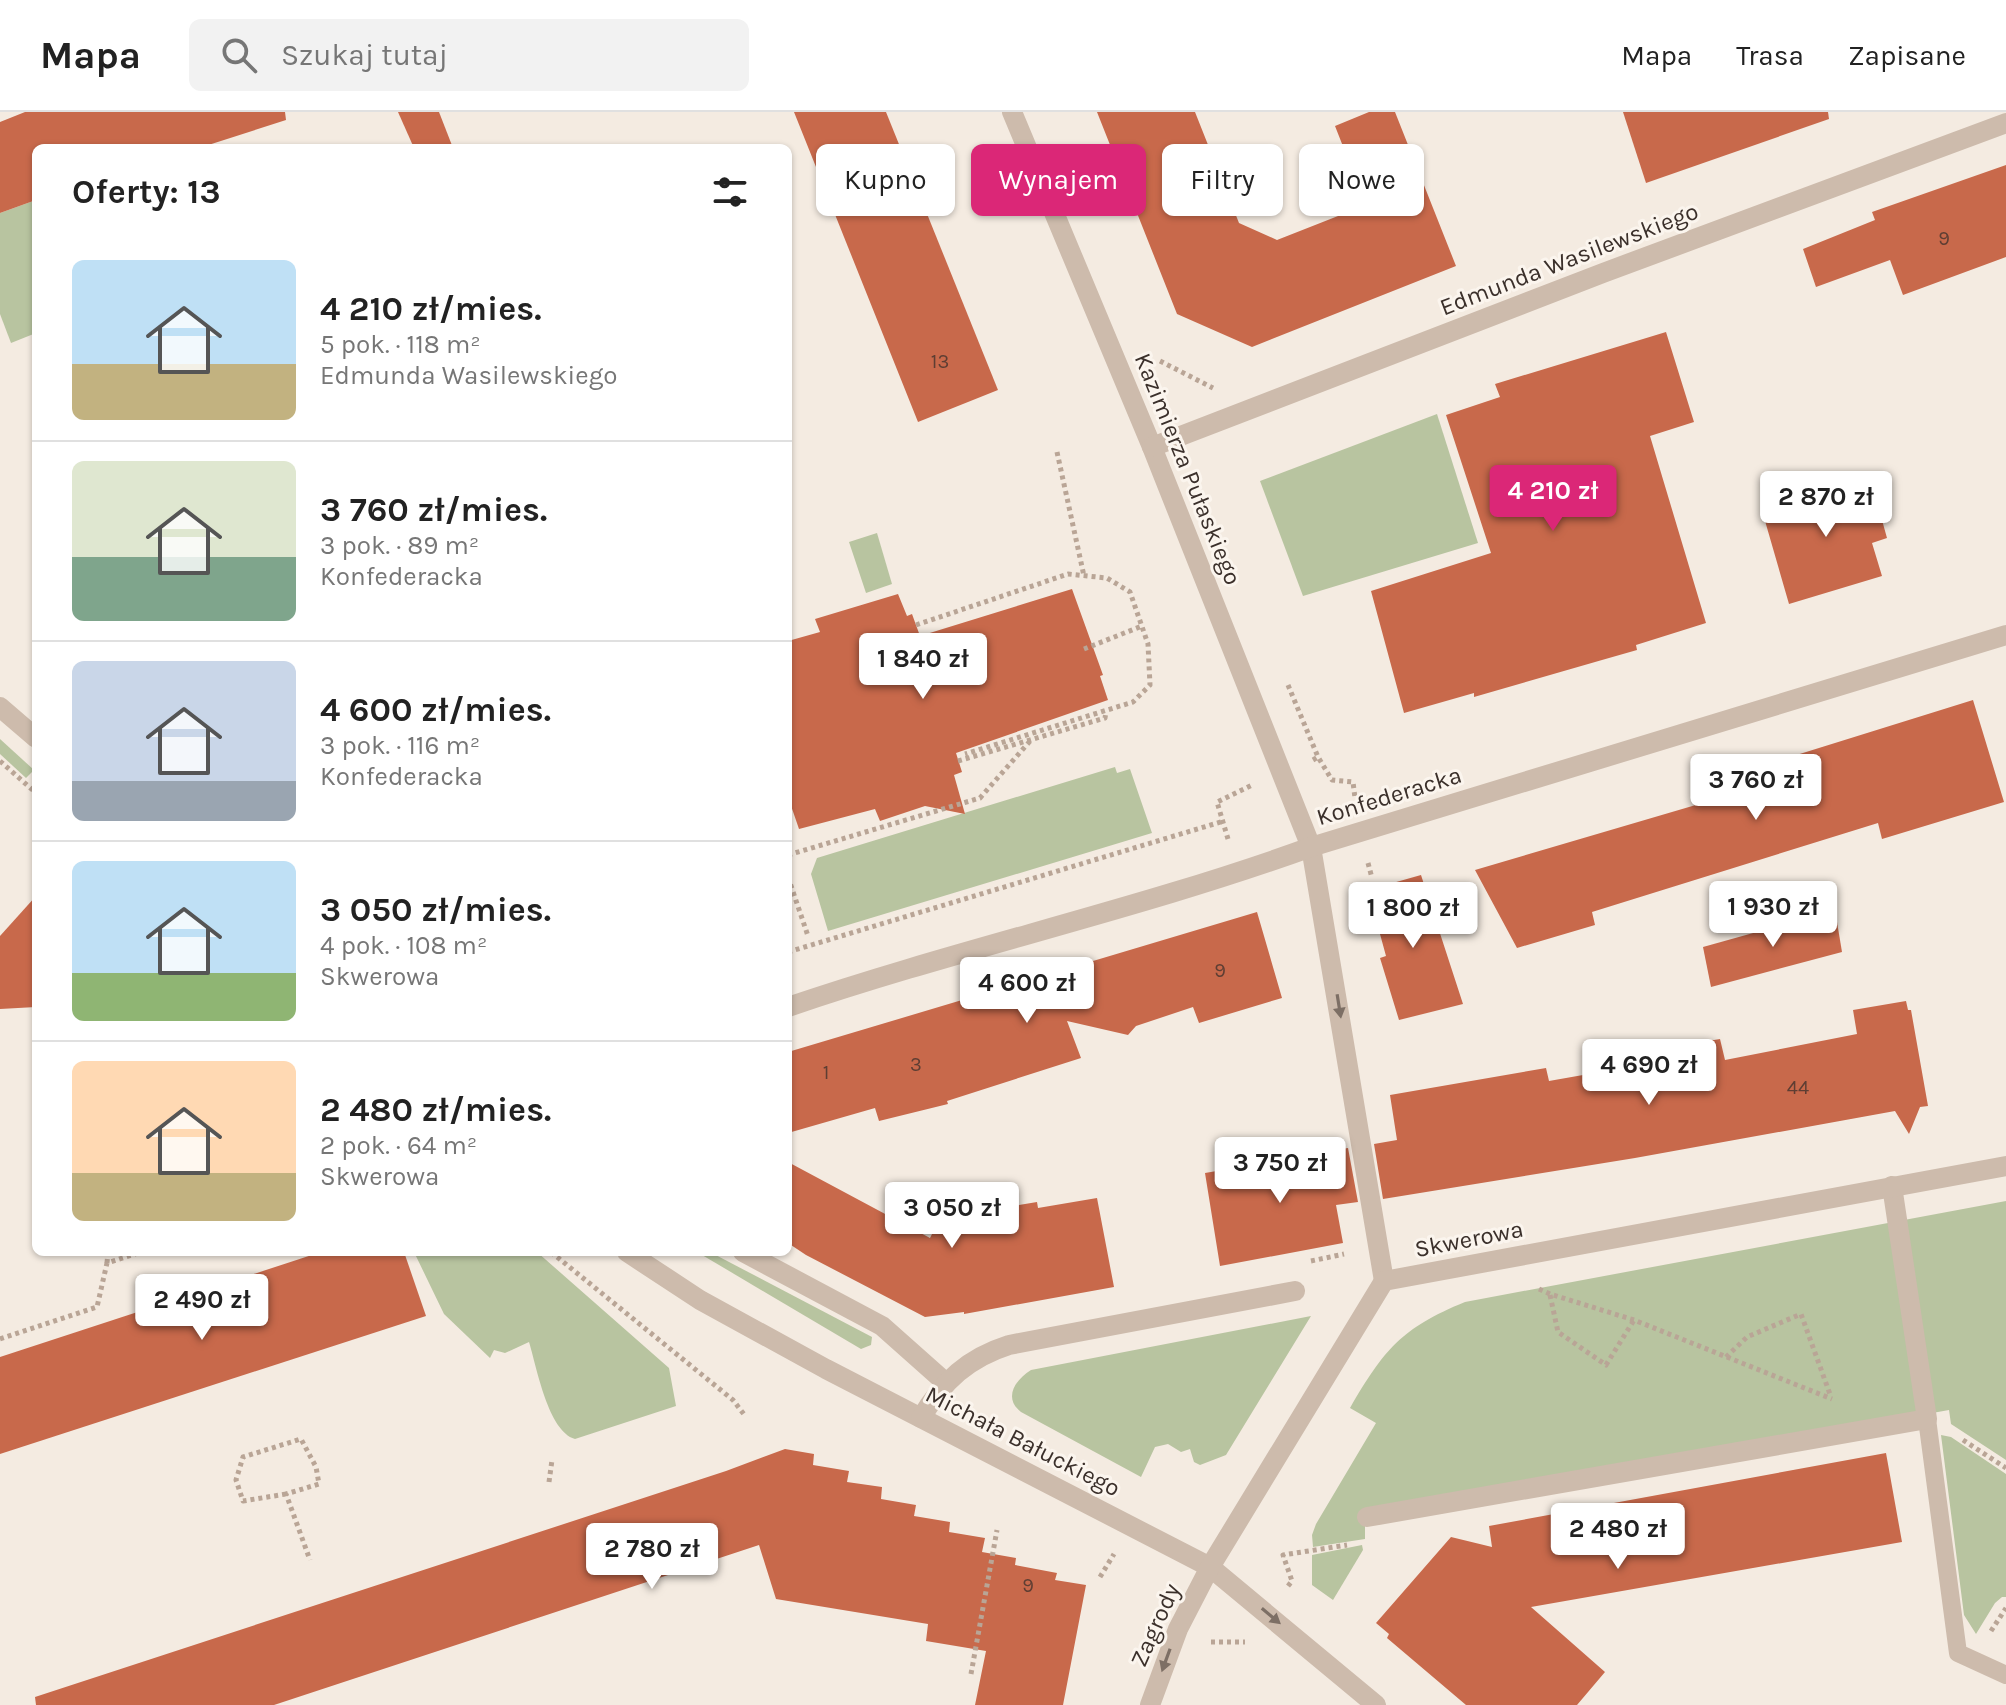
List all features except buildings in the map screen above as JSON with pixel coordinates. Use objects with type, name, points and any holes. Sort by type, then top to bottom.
[{"type":"street","name":"Kazimierza Pułaskiego","points":[[1012,112],[1152,447],[1311,847],[1384,1281]]},
{"type":"street","name":"Edmunda Wasilewskiego","points":[[1152,447],[1603,273],[2006,123]]},
{"type":"street","name":"Konfederacka","points":[[792,1006],[874,978],[1236,874],[1311,847],[2006,635]]},
{"type":"street","points":[[0,707],[32,735]]},
{"type":"street","name":"Skwerowa","points":[[1384,1281],[2006,1166]]},
{"type":"street","points":[[1367,1517],[1927,1419],[1892,1186]]},
{"type":"street","name":"Michała Bałuckiego","points":[[633,1256],[700,1300],[1210,1567],[1376,1705]]},
{"type":"street","points":[[751,1256],[882,1326],[945,1382]]},
{"type":"street","points":[[1210,1567],[1384,1281]]},
{"type":"street","points":[[921,1418],[945,1382],[974,1359],[1009,1345],[1295,1291]]},
{"type":"street","name":"Zagrody","points":[[1150,1705],[1178,1629],[1210,1567]]},
{"type":"lane","points":[[1927,1419],[1958,1653],[2006,1675]]},
{"type":"path","points":[[1160,361],[1226,395]]},
{"type":"path","points":[[1057,452],[1084,576]]},
{"type":"path","points":[[916,625],[1068,574],[1107,578],[1130,592],[1148,644],[1150,685],[1133,702],[965,754]]},
{"type":"path","points":[[1084,649],[1142,626]]},
{"type":"path","points":[[958,761],[1105,718],[1107,711]]},
{"type":"path","points":[[792,854],[980,798],[1031,740]]},
{"type":"path","points":[[0,761],[32,789]]},
{"type":"path","points":[[792,951],[1224,821],[1217,802]]},
{"type":"path","points":[[792,889],[808,936]]},
{"type":"path","points":[[1308,1261],[1353,1253]]},
{"type":"path","points":[[0,1339],[97,1307],[108,1256]]},
{"type":"path","points":[[107,1263],[129,1256]]},
{"type":"path","points":[[556,1256],[733,1400],[746,1417]]},
{"type":"path","points":[[1533,1285],[1550,1294],[1634,1320],[1832,1398]]},
{"type":"path","points":[[1550,1294],[1558,1332],[1606,1365],[1634,1320]]},
{"type":"path","points":[[1726,1357],[1747,1337],[1801,1314],[1832,1398],[1840,1435]]},
{"type":"path","points":[[301,1439],[316,1467],[319,1484],[286,1494],[243,1501],[236,1480],[243,1457],[301,1439]]},
{"type":"path","points":[[549,1482],[552,1460]]},
{"type":"path","points":[[286,1494],[310,1560]]},
{"type":"path","points":[[1292,1581],[1283,1555],[1368,1541],[1367,1517]]},
{"type":"path","points":[[971,1674],[997,1530]]},
{"type":"path","points":[[1988,1637],[2006,1608]]},
{"type":"path","points":[[1212,1642],[1248,1642]]},
{"type":"green space","points":[[32,201],[32,335],[11,343],[0,314],[0,213]]},
{"type":"green space","points":[[1437,414],[1478,543],[1303,596],[1260,481]]},
{"type":"green space","points":[[877,533],[892,584],[866,593],[849,542]]},
{"type":"green space","points":[[0,739],[32,768],[32,772],[26,778],[0,754]]},
{"type":"green space","points":[[1115,767],[1117,773],[1130,769],[1152,833],[828,931],[811,874],[817,858]]},
{"type":"green space","points":[[2006,1201],[2006,1460],[1951,1424],[1949,1410],[1365,1515],[1365,1539],[1313,1547],[1312,1535],[1316,1524],[1376,1423],[1350,1408],[1373,1371],[1396,1343],[1443,1312],[1465,1302]]},
{"type":"green space","points":[[416,1256],[542,1256],[669,1368],[676,1406],[575,1439],[566,1434],[551,1412],[529,1342],[505,1353],[494,1350],[490,1358],[444,1314]]},
{"type":"green space","points":[[704,1256],[718,1256],[872,1337],[871,1345],[861,1349]]},
{"type":"green space","points":[[1311,1316],[1226,1455],[1200,1465],[1194,1462],[1190,1449],[1181,1452],[1168,1444],[1155,1447],[1141,1477],[1021,1412],[1013,1401],[1016,1384],[1031,1370]]},
{"type":"green space","points":[[1941,1435],[1951,1437],[2006,1474],[2006,1597],[1995,1603],[1976,1634],[1964,1615]]},
{"type":"green space","points":[[1362,1545],[1363,1550],[1333,1600],[1312,1585],[1312,1555]]}]
